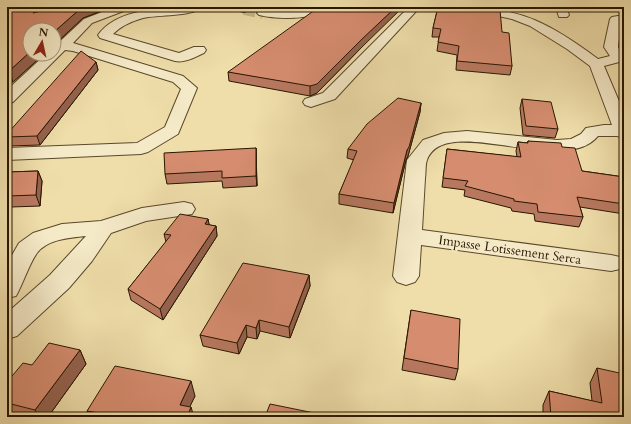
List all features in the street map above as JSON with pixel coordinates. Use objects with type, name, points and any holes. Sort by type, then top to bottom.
[{"type":"street","points":[[62,45],[88,20],[125,7]]},
{"type":"street","points":[[198,7],[140,15],[112,26],[104,35],[180,58],[199,50]]},
{"type":"street","points":[[263,13],[278,16],[293,16],[309,13],[322,7]]},
{"type":"street","points":[[311,102],[329,96],[415,7]]},
{"type":"street","points":[[406,276],[418,160],[430,144],[444,138],[467,136],[557,146],[575,144],[587,138],[592,132],[604,130],[624,132],[596,64],[572,46],[534,23],[515,16],[468,7]]},
{"type":"street","points":[[596,64],[618,58],[611,47],[616,19],[624,18]]},
{"type":"street","points":[[7,154],[141,148],[172,130],[189,88],[178,79],[74,47],[62,50]]},
{"type":"street","points":[[7,99],[45,62]]},
{"type":"street","points":[[7,289],[27,249],[41,238],[62,231],[103,228],[142,215],[184,209]]},
{"type":"street","points":[[7,328],[42,300],[95,242],[103,228]]},
{"type":"street","name":"Impasse Lotissement Serca","points":[[410,236],[610,263]]},
{"type":"building","points":[[7,7],[41,7],[33,13],[56,7],[84,7],[62,25],[62,22],[22,22],[22,59],[9,71],[7,71]]},
{"type":"building","points":[[319,7],[343,10],[343,7],[396,7],[317,84],[310,86],[228,72]]},
{"type":"building","points":[[438,7],[485,7],[500,10],[502,32],[509,33],[512,66],[457,61],[459,46],[438,42],[441,29],[433,28]]},
{"type":"building","points":[[81,51],[96,62],[37,136],[7,137],[7,134]]},
{"type":"building","points":[[398,98],[421,103],[407,150],[394,203],[339,194],[357,151],[348,149],[367,124]]},
{"type":"building","points":[[522,99],[551,102],[558,129],[526,126]]},
{"type":"building","points":[[528,141],[561,143],[562,147],[575,148],[582,171],[624,177],[624,204],[577,197],[583,217],[538,212],[537,204],[514,201],[514,199],[465,186],[468,181],[443,178],[447,149],[521,157],[518,142],[528,143]]},
{"type":"building","points":[[256,148],[256,176],[222,178],[222,171],[165,174],[164,153]]},
{"type":"building","points":[[38,171],[36,195],[7,196],[7,172]]},
{"type":"building","points":[[180,214],[208,219],[205,224],[216,226],[160,309],[128,289],[171,235],[164,234]]},
{"type":"building","points":[[243,263],[309,275],[289,327],[259,320],[256,328],[246,325],[237,343],[200,335]]},
{"type":"building","points":[[411,310],[460,319],[458,369],[404,358]]},
{"type":"building","points":[[49,343],[80,350],[35,410],[7,403],[7,382],[23,363],[32,365]]},
{"type":"building","points":[[115,366],[191,381],[180,405],[191,407],[187,417],[121,417],[87,411]]},
{"type":"building","points":[[597,368],[624,374],[624,417],[551,417],[549,391],[602,403]]},
{"type":"building","points":[[270,404],[334,417],[265,417]]},
{"type":"tunnel","points":[[244,9],[263,13]]}]
